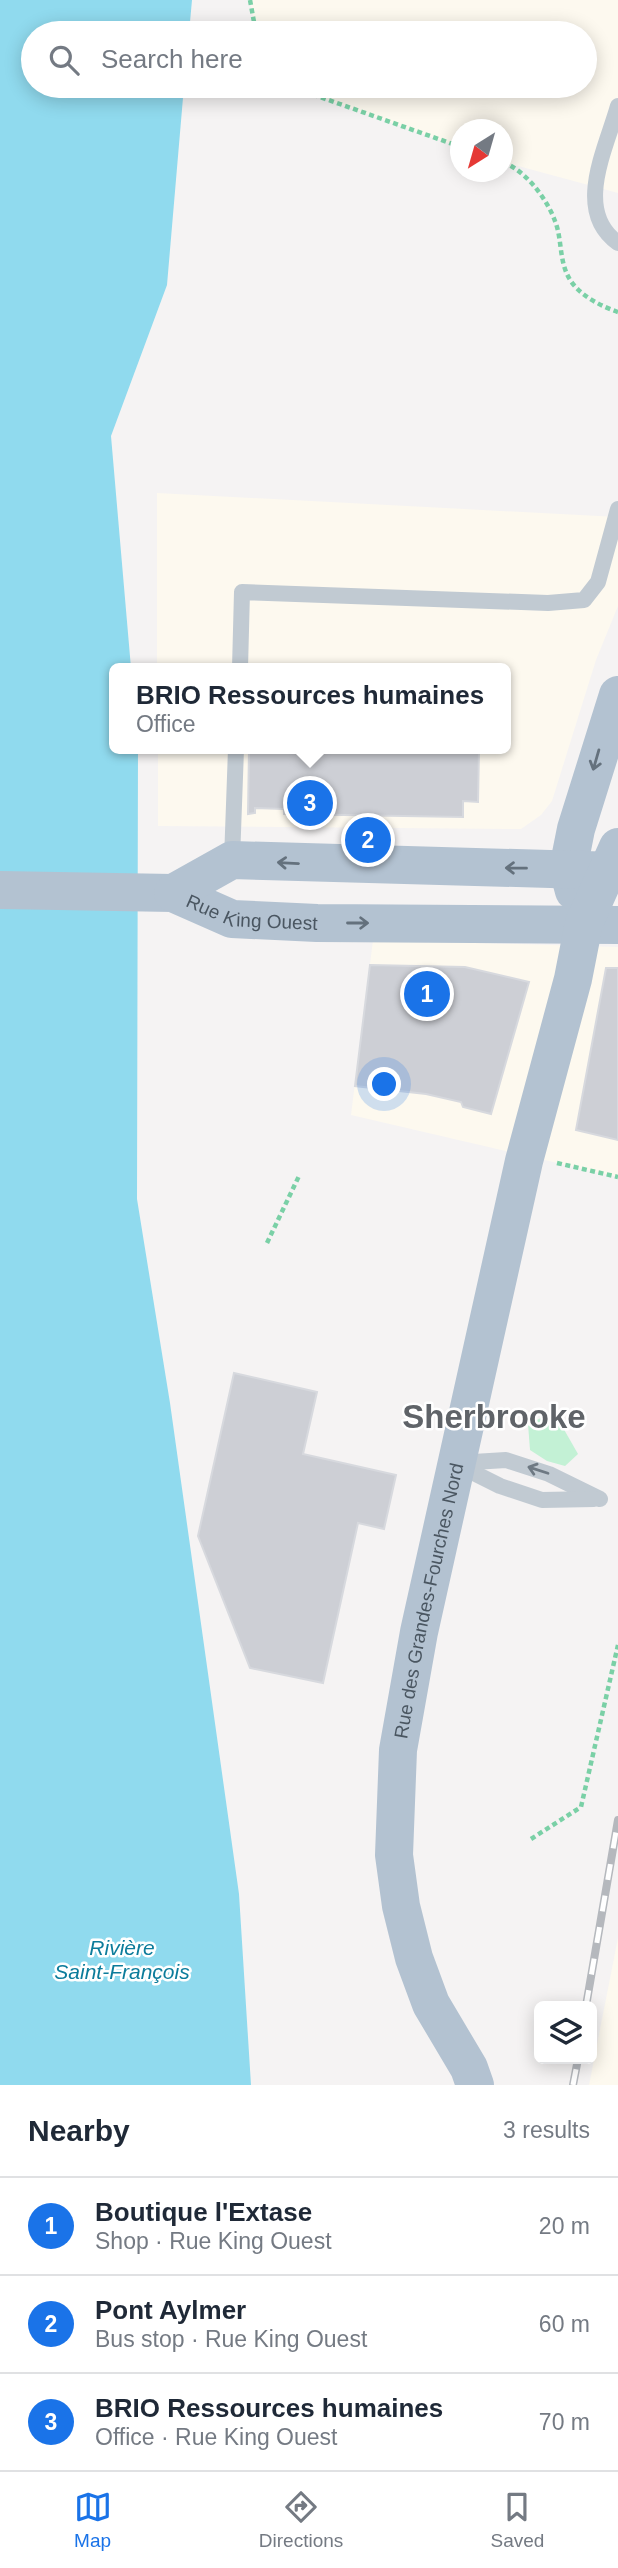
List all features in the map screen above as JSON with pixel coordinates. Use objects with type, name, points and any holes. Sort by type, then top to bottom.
[{"type":"main road","points":[[601,924],[568,869],[601,742],[618,695]]},
{"type":"main road","points":[[232,860],[321,865],[568,869],[615,863],[601,924]]},
{"type":"main road","name":"Rue King Ouest","points":[[173,893],[232,860]]},
{"type":"main road","points":[[0,890],[173,893]]},
{"type":"main road","name":"Rue King Ouest","points":[[173,893],[232,919],[317,923],[601,924]]},
{"type":"main road","name":"Rue des Grandes-Fourches Nord","points":[[481,2079],[431,2004],[414,1958],[401,1906],[394,1855],[398,1750],[419,1632],[455,1463],[525,1156],[573,979],[601,924]]},
{"type":"lane","points":[[618,106],[593,199],[598,223],[618,243]]},
{"type":"lane","points":[[240,663],[243,592],[548,603],[584,600],[598,582],[618,509]]},
{"type":"lane","points":[[232,860],[236,754]]},
{"type":"lane","points":[[506,1460],[549,1474],[600,1499],[542,1500],[500,1486],[455,1463],[506,1460]]},
{"type":"path","points":[[250,0],[254,21]]},
{"type":"path","points":[[323,98],[450,143]]},
{"type":"path","points":[[513,170],[537,189],[556,222],[562,260],[573,284],[602,306],[618,312]]},
{"type":"path","points":[[525,1156],[618,1177]]},
{"type":"path","points":[[267,1243],[299,1175]]},
{"type":"path","points":[[531,1839],[581,1807],[618,1645]]},
{"type":"shaded area","points":[[250,0],[618,0],[618,193],[513,165],[513,119],[450,119],[450,143],[323,98],[597,98],[597,21],[254,21]]},
{"type":"shaded area","points":[[157,493],[618,517],[618,606],[596,660],[552,801],[541,815],[521,829],[158,826],[158,754],[511,754],[511,663],[157,663]]},
{"type":"shaded area","points":[[373,940],[618,947],[618,1177],[351,1115]]},
{"type":"shaded area","points":[[618,1938],[618,2085],[589,2085],[593,2064],[597,2064],[597,2044]]},
{"type":"green space","points":[[554,1412],[578,1454],[565,1466],[547,1461],[530,1450],[528,1424]]},
{"type":"water","name":"Rivière Saint-François","points":[[0,0],[192,0],[190,21],[21,21],[21,98],[183,98],[167,285],[111,436],[131,663],[109,663],[109,754],[138,754],[137,1199],[170,1403],[239,1894],[251,2085],[0,2085]]},
{"type":"building","points":[[249,754],[479,754],[478,802],[463,801],[463,817],[284,814],[284,809],[255,808],[255,813],[248,814]]},
{"type":"building","points":[[370,965],[465,967],[529,982],[491,1114],[463,1107],[461,1102],[426,1094],[355,1086]]},
{"type":"building","points":[[606,968],[618,968],[618,1140],[576,1130]]},
{"type":"building","points":[[234,1373],[317,1392],[303,1454],[396,1475],[384,1529],[358,1523],[323,1683],[250,1668],[198,1536]]},
{"type":"railway","points":[[587,2001],[618,1820]]},
{"type":"railway","points":[[573,2085],[577,2064]]},
{"type":"place","name":"BRIO Ressources humaines","points":[[310,803]]},
{"type":"place","name":"Pont Aylmer","points":[[368,840]]},
{"type":"place","name":"Boutique l'Extase","points":[[427,994]]},
{"type":"district","name":"Sherbrooke","points":[[494,1416]]}]
